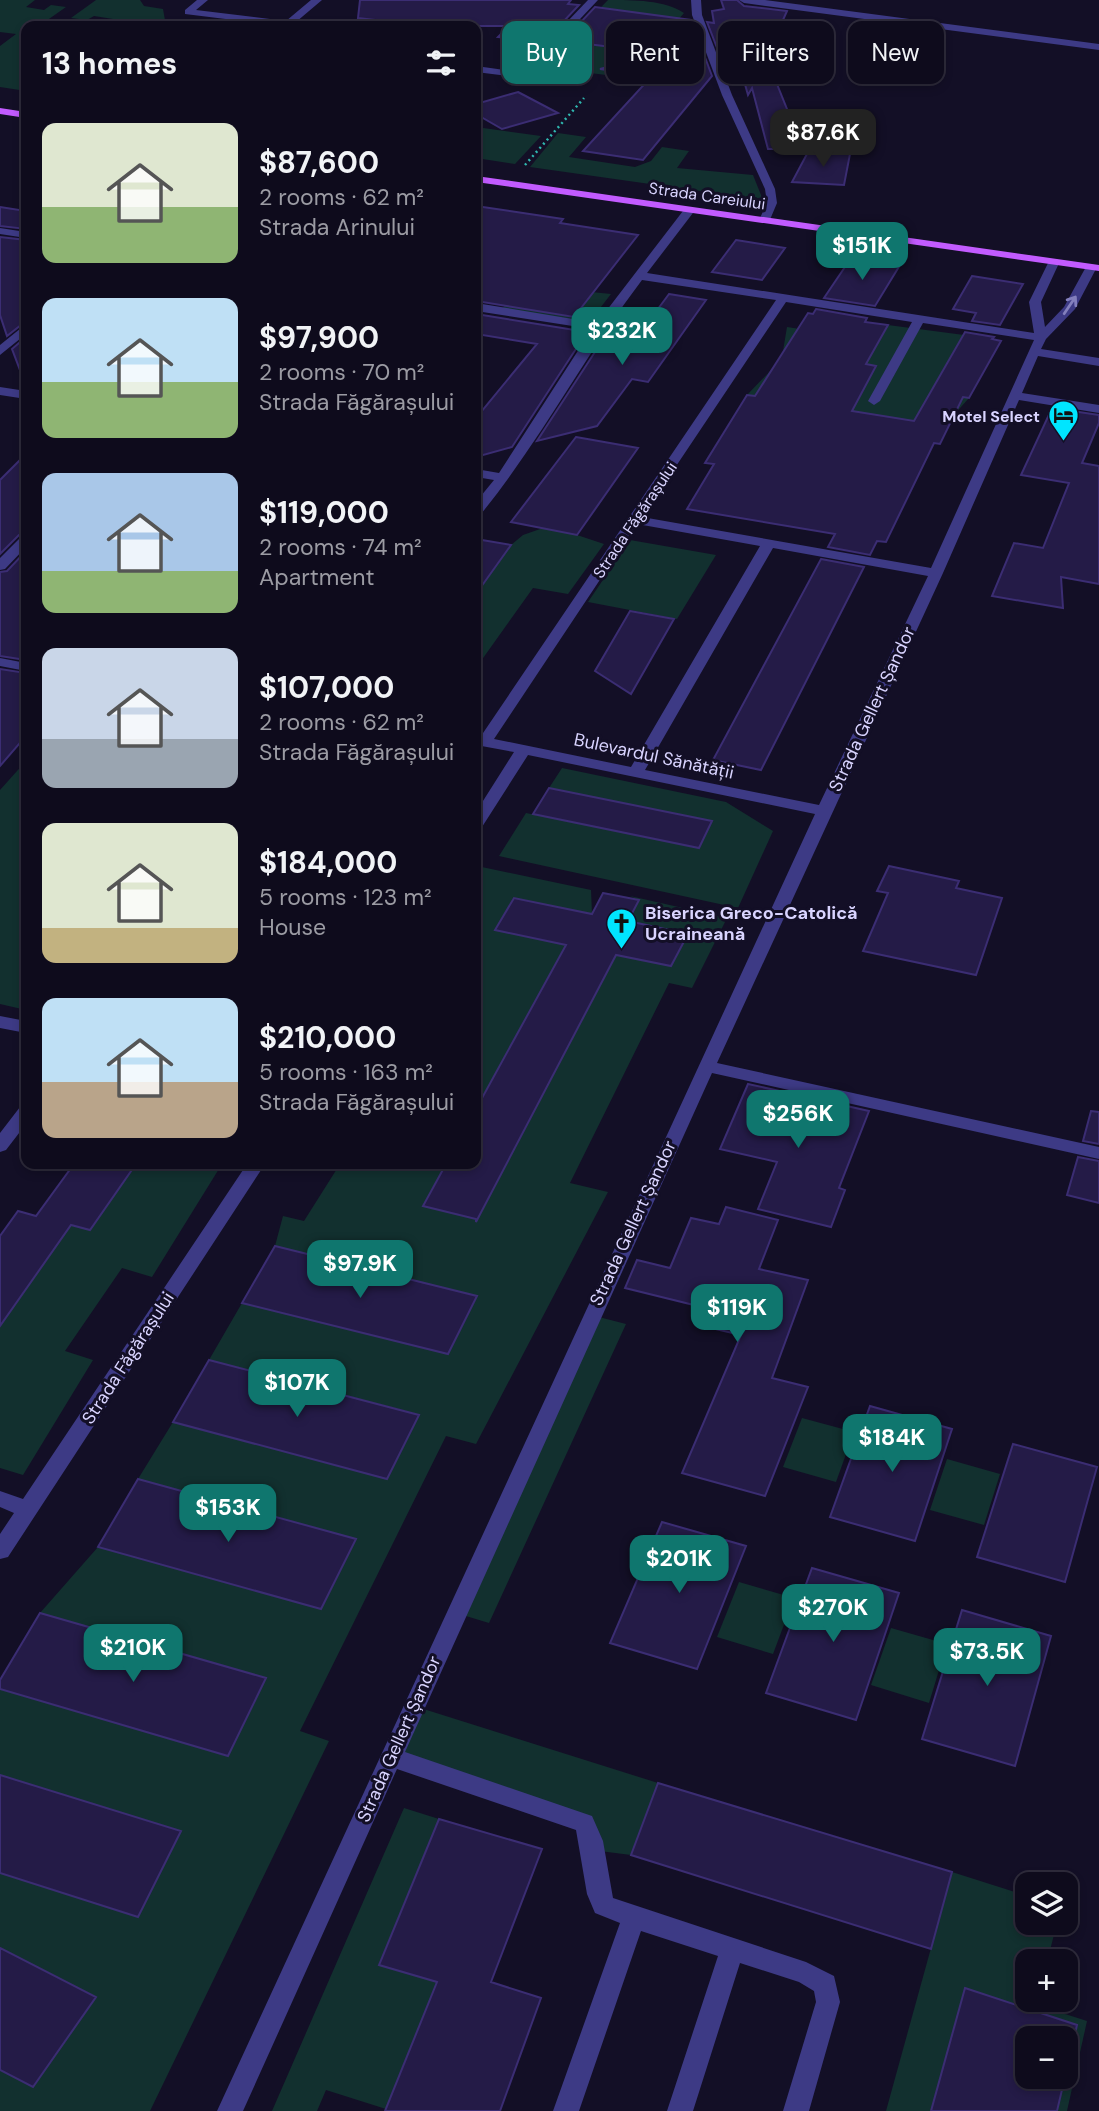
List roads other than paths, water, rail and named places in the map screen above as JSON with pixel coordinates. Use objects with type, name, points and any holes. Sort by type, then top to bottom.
[{"type":"main road","points":[[0,111],[21,114]]},
{"type":"main road","name":"Strada Careiului","points":[[481,180],[1095,267]]},
{"type":"street","points":[[203,0],[188,12],[263,21]]},
{"type":"street","points":[[292,21],[317,0]]},
{"type":"street","points":[[573,21],[593,0]]},
{"type":"street","points":[[696,0],[697,15],[719,72],[770,189],[772,203],[765,220]]},
{"type":"street","points":[[744,0],[1099,47]]},
{"type":"street","points":[[481,70],[502,72]]},
{"type":"street","points":[[481,505],[503,478],[600,327],[690,209]]},
{"type":"street","points":[[0,231],[21,234]]},
{"type":"street","points":[[1038,345],[1035,302],[1054,261]]},
{"type":"street","name":"Strada Gellert Șandor","points":[[230,2111],[706,1066],[936,573],[1038,345],[1069,309],[1095,267]]},
{"type":"street","points":[[641,276],[919,319],[1038,345],[1099,362]]},
{"type":"street","name":"Strada Făgărașului","points":[[481,739],[635,520],[783,298]]},
{"type":"street","points":[[481,308],[600,327]]},
{"type":"street","points":[[874,401],[919,319]]},
{"type":"street","points":[[0,351],[21,332]]},
{"type":"street","points":[[0,390],[21,394]]},
{"type":"street","points":[[1015,396],[1099,409]]},
{"type":"street","points":[[481,474],[503,478]]},
{"type":"street","points":[[635,520],[936,573]]},
{"type":"street","points":[[636,772],[769,543]]},
{"type":"street","points":[[0,566],[21,545]]},
{"type":"street","points":[[0,662],[21,666]]},
{"type":"street","name":"Bulevardul Sănătății","points":[[481,740],[825,811]]},
{"type":"street","points":[[481,816],[524,749]]},
{"type":"street","points":[[0,1022],[21,1026]]},
{"type":"street","points":[[706,1066],[1099,1153]]},
{"type":"street","points":[[0,1146],[21,1118]]},
{"type":"street","name":"Strada Făgărașului","points":[[0,1551],[253,1169]]},
{"type":"street","points":[[0,1499],[28,1509]]},
{"type":"street","points":[[390,1757],[584,1822],[591,1833],[595,1887],[603,1905],[634,1918],[806,1973],[825,1984],[828,2002],[796,2111]]},
{"type":"street","points":[[566,2111],[634,1918]]},
{"type":"street","points":[[680,2111],[732,1949]]},
{"type":"place","name":"Motel Select","points":[[1063,443]]},
{"type":"place","name":"Biserica Greco-Catolică Ucraineană","points":[[622,950]]}]
